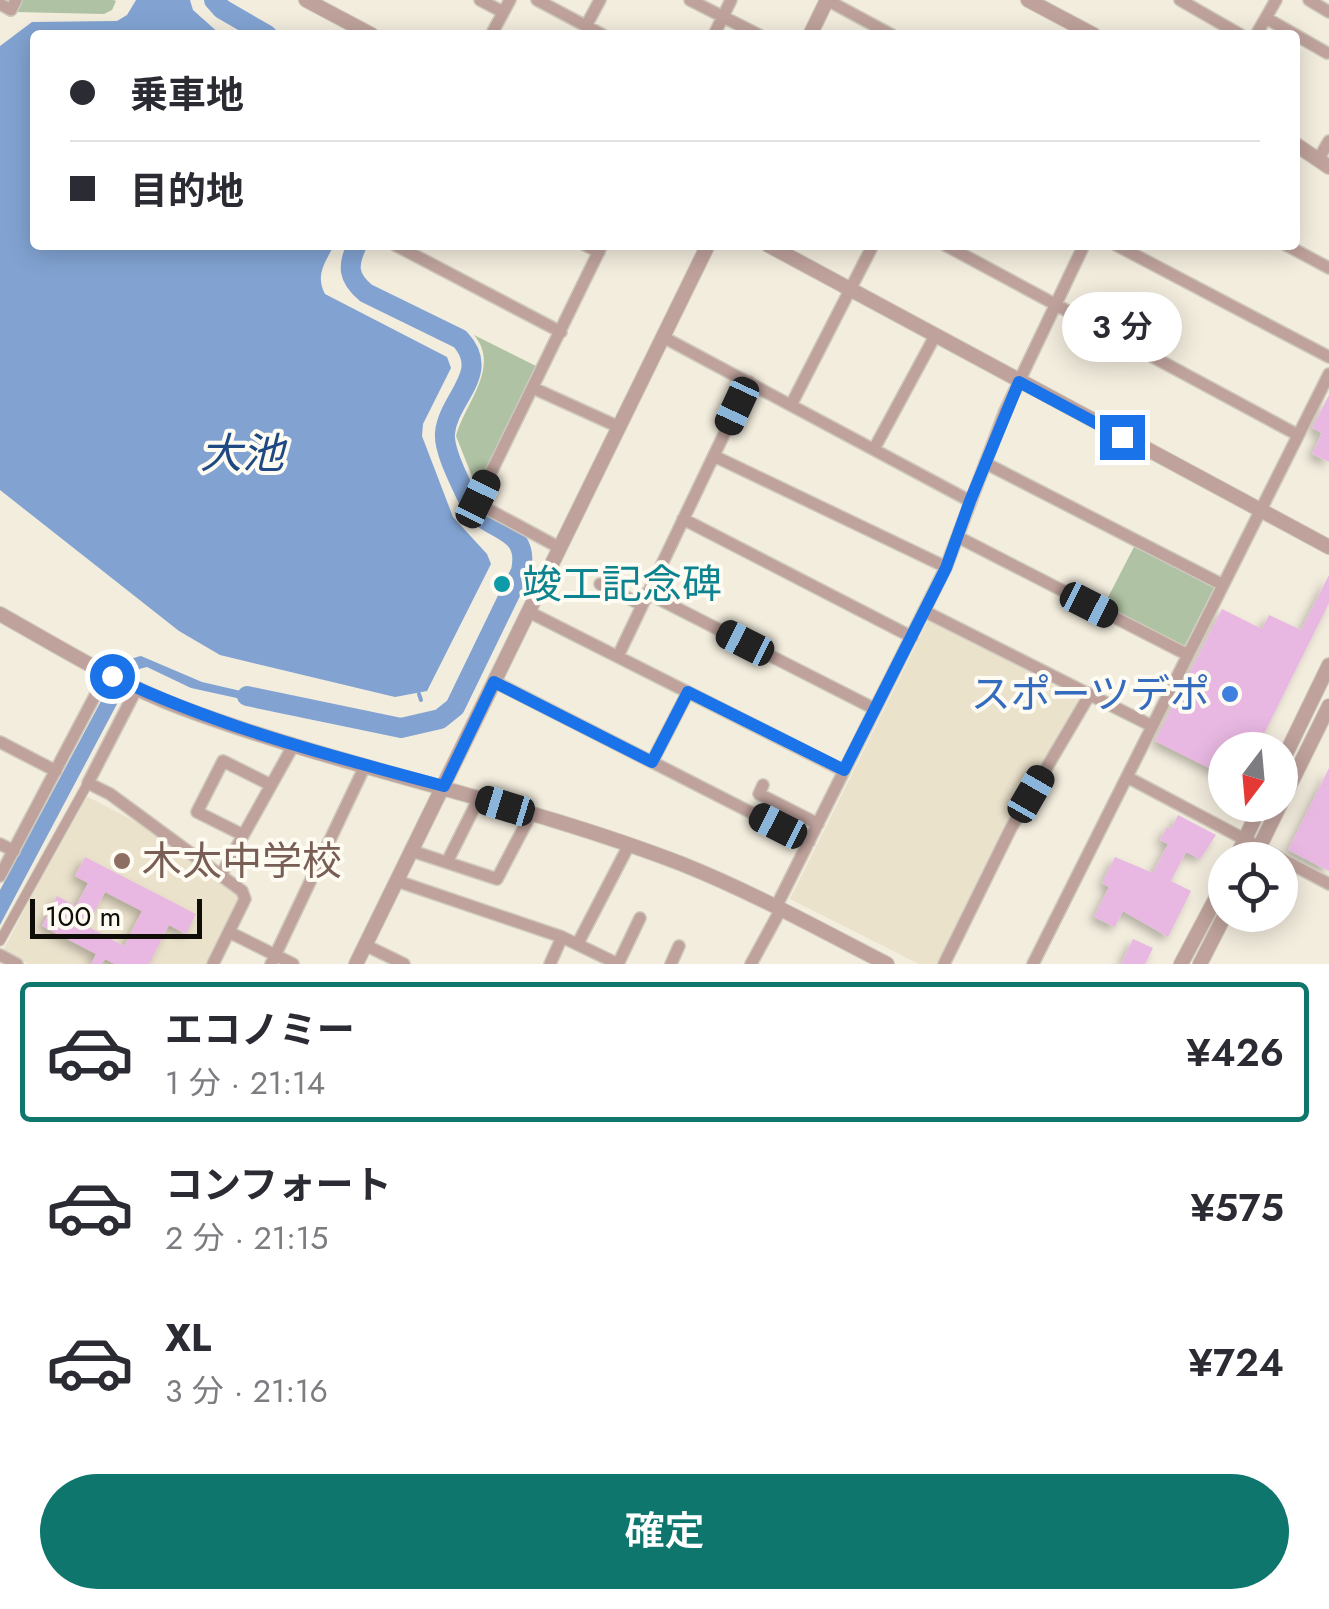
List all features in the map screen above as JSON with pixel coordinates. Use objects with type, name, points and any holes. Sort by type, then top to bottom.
[{"type":"street","points":[[0,4],[10,10],[16,0]]},
{"type":"street","points":[[306,0],[363,30]]},
{"type":"street","points":[[480,0],[502,12]]},
{"type":"street","points":[[493,30],[510,0]]},
{"type":"street","points":[[536,0],[594,30]]},
{"type":"street","points":[[586,26],[600,0]]},
{"type":"street","points":[[690,0],[750,30]]},
{"type":"street","points":[[716,30],[731,0]]},
{"type":"street","points":[[812,30],[827,0],[883,30]]},
{"type":"street","points":[[1028,0],[1049,5],[1069,29]]},
{"type":"street","points":[[1180,0],[1233,30]]},
{"type":"street","points":[[1259,30],[1276,0]]},
{"type":"street","points":[[1308,0],[1329,12]]},
{"type":"street","points":[[1266,18],[1287,30]]},
{"type":"street","points":[[1300,38],[1326,53]]},
{"type":"street","points":[[1300,147],[1324,164],[1329,142]]},
{"type":"street","points":[[405,250],[560,332]]},
{"type":"street","points":[[560,548],[480,505],[478,499],[600,250]]},
{"type":"street","points":[[356,964],[706,250]]},
{"type":"street","points":[[777,250],[1329,547]]},
{"type":"street","points":[[792,404],[871,250]]},
{"type":"street","points":[[954,250],[1298,434]]},
{"type":"street","points":[[751,964],[844,770],[926,612],[1019,382],[1082,250]]},
{"type":"street","points":[[1126,250],[1329,357]]},
{"type":"street","points":[[1295,250],[1329,268]]},
{"type":"street","points":[[874,449],[935,336]]},
{"type":"street","points":[[663,338],[970,501]]},
{"type":"street","points":[[1033,964],[1329,374]]},
{"type":"street","points":[[618,656],[748,382]]},
{"type":"street","points":[[534,388],[619,428]]},
{"type":"street","points":[[714,456],[946,568]]},
{"type":"street","points":[[985,462],[1223,585]]},
{"type":"street","points":[[684,519],[912,638]]},
{"type":"street","points":[[958,538],[1188,656]]},
{"type":"street","points":[[600,584],[645,599],[876,708]]},
{"type":"street","points":[[529,612],[844,770]]},
{"type":"street","points":[[926,612],[1152,726]]},
{"type":"street","points":[[0,614],[109,674],[182,708],[293,746],[444,786],[684,865],[779,908],[886,964]]},
{"type":"street","points":[[1296,732],[1329,665]]},
{"type":"street","points":[[0,876],[109,674]]},
{"type":"street","points":[[494,682],[809,842]]},
{"type":"street","points":[[0,941],[88,783],[135,687]]},
{"type":"street","points":[[652,762],[688,692]]},
{"type":"street","points":[[944,964],[1011,828],[1090,694]]},
{"type":"street","points":[[1298,769],[1329,706]]},
{"type":"street","points":[[0,742],[56,772]]},
{"type":"street","points":[[221,874],[293,746]]},
{"type":"street","points":[[244,835],[198,812],[223,761],[271,786]]},
{"type":"street","points":[[272,960],[366,766]]},
{"type":"street","points":[[1127,778],[1247,842]]},
{"type":"street","points":[[88,783],[110,794],[242,891],[245,899],[213,964]]},
{"type":"street","points":[[763,786],[759,794],[818,824]]},
{"type":"street","points":[[448,862],[479,798]]},
{"type":"street","points":[[412,851],[497,879],[531,814]]},
{"type":"street","points":[[1244,842],[1254,822]]},
{"type":"street","points":[[0,844],[14,851]]},
{"type":"street","points":[[578,944],[629,846]]},
{"type":"street","points":[[1298,871],[1329,884]]},
{"type":"street","points":[[397,880],[562,937],[618,964],[640,918]]},
{"type":"street","points":[[1181,964],[1208,912]]},
{"type":"street","points":[[229,932],[272,960],[293,964]]},
{"type":"street","points":[[1200,964],[1216,932]]},
{"type":"street","points":[[550,964],[562,937]]},
{"type":"street","points":[[365,945],[404,964]]},
{"type":"street","points":[[670,964],[679,946]]},
{"type":"street","points":[[0,956],[17,964]]},
{"type":"shaded area","points":[[929,619],[1079,699],[1004,826],[937,964],[919,964],[790,899]]},
{"type":"shaded area","name":"木太中学校","points":[[88,797],[150,829],[236,892],[238,898],[206,964],[28,964],[3,951],[82,799]]},
{"type":"green space","points":[[22,0],[116,1],[112,10],[104,14],[15,12]]},
{"type":"green space","points":[[474,335],[540,368],[479,494],[456,436],[483,372],[481,347]]},
{"type":"green space","points":[[1135,545],[1215,586],[1183,649],[1103,607]]},
{"type":"water","name":"大池","points":[[136,0],[190,0],[193,10],[215,30],[30,30],[30,250],[332,250],[321,275],[325,294],[447,357],[451,368],[423,424],[422,436],[453,517],[487,554],[491,564],[427,691],[395,697],[220,655],[179,631],[0,490],[0,46],[32,22],[117,21],[127,15]]},
{"type":"water","points":[[141,656],[202,682],[271,698],[269,705],[191,688],[147,667],[135,670],[0,925],[0,890],[114,679],[125,664]]},
{"type":"building","points":[[1329,395],[1329,462],[1312,454],[1322,433],[1312,428]]},
{"type":"building","points":[[1329,575],[1329,603],[1265,732],[1208,732],[1208,768],[1155,741],[1222,609],[1262,629],[1269,615],[1301,630]]},
{"type":"building","points":[[1329,768],[1329,871],[1298,855],[1298,842],[1292,842]]},
{"type":"building","points":[[1178,815],[1216,835],[1200,859],[1186,852],[1171,881],[1191,891],[1168,937],[1123,911],[1115,927],[1094,917],[1109,887],[1102,883],[1115,857],[1153,873],[1168,844],[1160,840],[1167,827],[1171,829]]},
{"type":"building","points":[[85,857],[196,914],[186,934],[169,925],[149,964],[115,964],[105,959],[102,964],[91,964],[96,954],[42,926],[57,896],[76,906],[88,883],[75,876]],"holes":[[[105,892],[142,911],[124,946],[87,926]]]},
{"type":"building","points":[[1133,939],[1153,948],[1145,964],[1121,964]]},
{"type":"waterway","points":[[214,0],[258,30]]},
{"type":"waterway","points":[[247,696],[401,728],[440,719],[455,707],[521,571],[520,547],[515,539],[472,508],[447,450],[448,420],[470,374],[469,351],[460,339],[366,293],[351,271],[355,250]]},
{"type":"waterway","points":[[419,694],[421,700]]},
{"type":"waterway","points":[[427,716],[429,722]]},
{"type":"place","name":"竣工記念碑","points":[[502,584]]},
{"type":"place","name":"スポーツデポ","points":[[1230,694]]},
{"type":"place","name":"木太中学校","points":[[122,861]]},
{"type":"route","points":[[112,676],[182,708],[293,746],[444,786],[494,682],[652,762],[688,692],[844,770],[946,568],[1019,382],[1122,437]]}]
